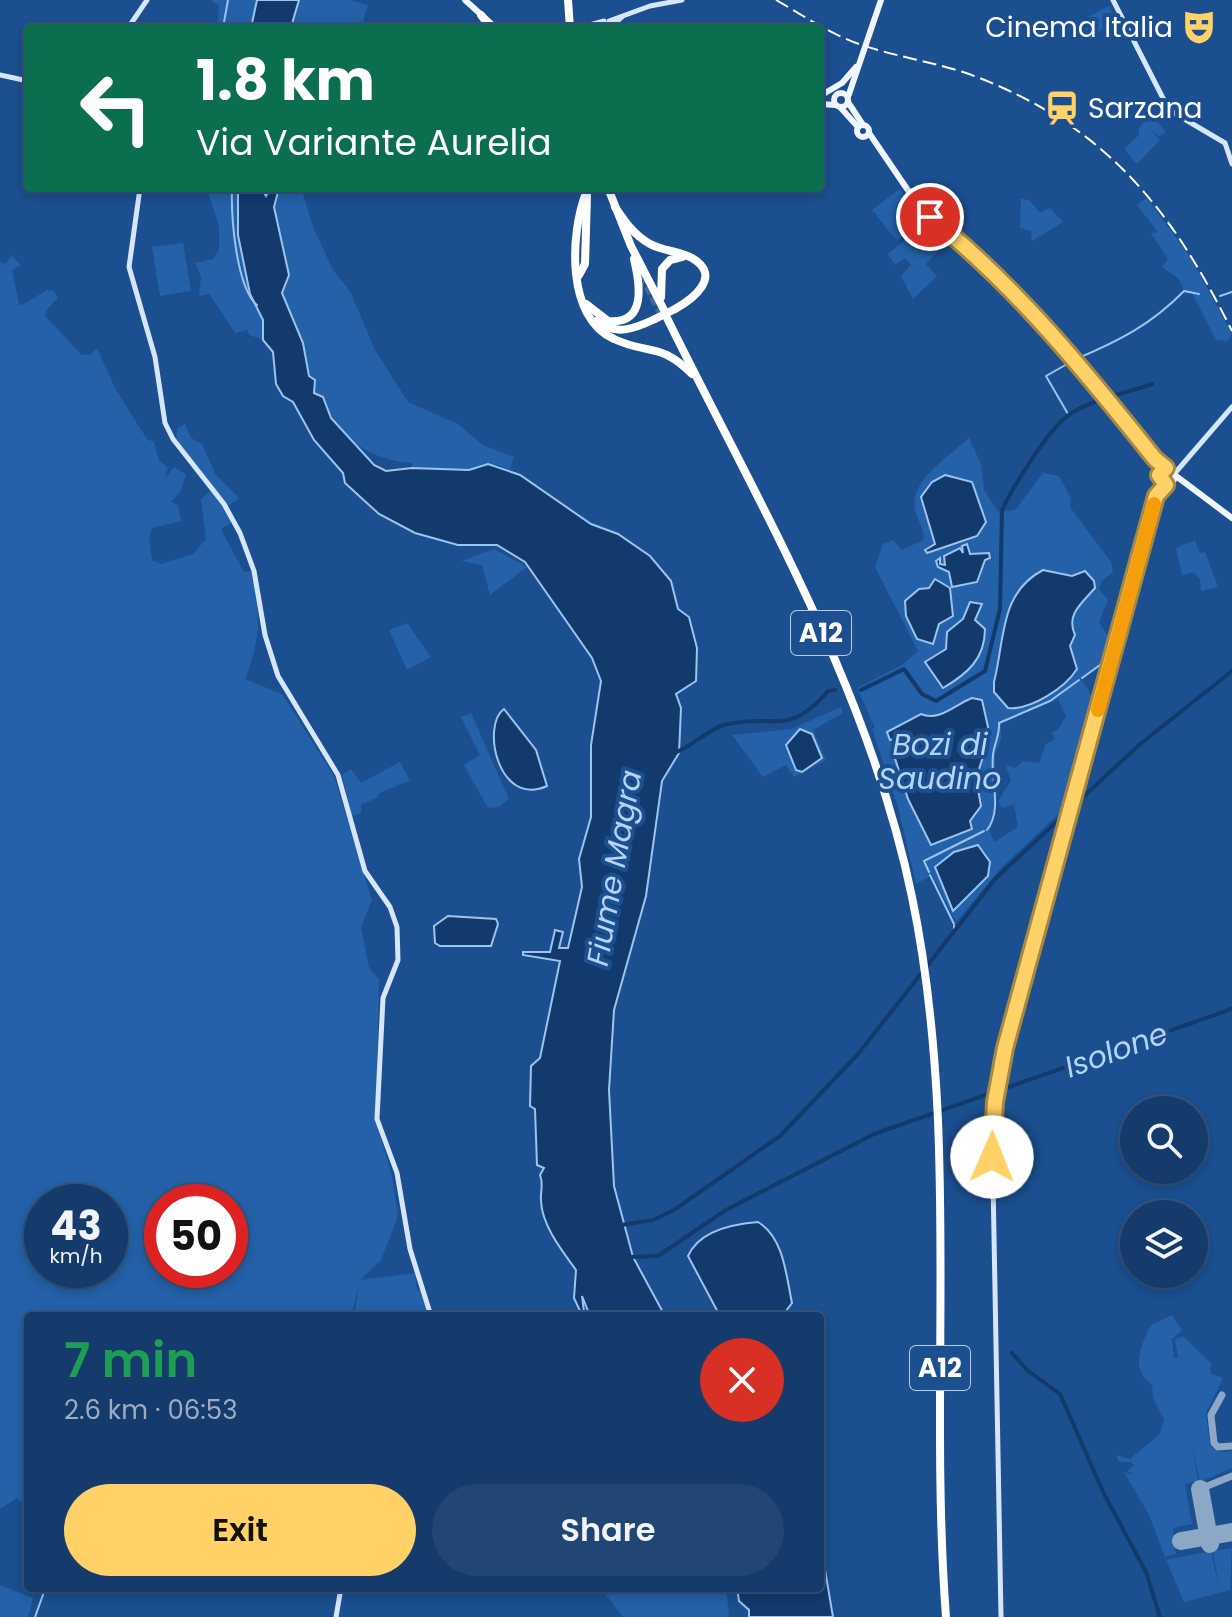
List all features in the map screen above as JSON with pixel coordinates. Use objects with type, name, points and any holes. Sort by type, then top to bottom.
[{"type":"highway","points":[[570,0],[573,24]]},
{"type":"highway","points":[[481,15],[489,24]]},
{"type":"highway","points":[[586,192],[578,223],[575,261],[593,323],[605,335],[623,343],[662,351],[692,374]]},
{"type":"highway","name":"A12","points":[[608,192],[662,315],[813,616],[853,708],[897,851],[923,971]]},
{"type":"highway","name":"A12","points":[[608,192],[642,275]]},
{"type":"highway","points":[[585,303],[596,321],[614,330],[630,330],[693,299],[705,283],[702,268],[692,258],[646,241],[615,207]]},
{"type":"highway","points":[[662,315],[659,285],[662,269],[675,257],[692,258]]},
{"type":"highway","points":[[585,303],[608,321],[623,321],[632,315],[640,293],[634,259]]},
{"type":"highway","name":"A12","points":[[662,315],[817,615],[856,706],[901,849],[923,971],[936,1112],[944,1617]]},
{"type":"main road","points":[[131,24],[147,0]]},
{"type":"main road","points":[[465,0],[481,15]]},
{"type":"main road","points":[[609,24],[623,15],[682,0]]},
{"type":"main road","points":[[837,103],[846,97],[881,0]]},
{"type":"main road","points":[[1113,0],[1169,110],[1222,145],[1232,164]]},
{"type":"main road","points":[[837,103],[846,97],[859,61]]},
{"type":"main road","points":[[824,98],[855,68]]},
{"type":"main road","points":[[0,75],[24,80]]},
{"type":"main road","points":[[846,97],[861,126]]},
{"type":"main road","points":[[824,101],[837,103],[861,126]]},
{"type":"main road","points":[[861,126],[857,133],[866,135],[920,208],[1000,276],[1031,311],[1152,460],[1164,481],[1186,487]]},
{"type":"main road","points":[[139,192],[129,267],[155,357],[165,423],[173,439],[224,504],[240,533],[254,571],[265,635],[278,676],[336,770],[365,871],[390,907],[397,927],[398,960],[383,998],[377,1119],[397,1173],[410,1249],[430,1312]]},
{"type":"main road","points":[[1105,401],[1186,487],[1232,518]]},
{"type":"main road","points":[[1001,1617],[992,1141],[997,1086],[1156,496],[1172,471],[1232,407]]},
{"type":"main road","points":[[1164,481],[1172,471]]},
{"type":"main road","points":[[336,1617],[340,1592]]},
{"type":"shaded area","points":[[211,0],[257,0],[252,24],[217,24],[219,6]]},
{"type":"shaded area","points":[[299,0],[349,0],[368,5],[362,24],[292,24]]},
{"type":"shaded area","points":[[1109,6],[1116,20],[1087,40],[1076,23]]},
{"type":"shaded area","points":[[1151,114],[1166,132],[1159,136],[1151,130],[1160,140],[1137,164],[1124,149],[1139,135],[1139,128]]},
{"type":"shaded area","points":[[900,189],[910,204],[905,209],[919,223],[897,241],[872,210]]},
{"type":"shaded area","points":[[208,192],[238,192],[238,235],[250,294],[263,320],[263,340],[250,335],[247,330],[235,333],[209,294],[199,296],[201,277],[195,263],[213,259],[219,249],[219,226]]},
{"type":"shaded area","points":[[278,192],[302,192],[314,229],[333,270],[350,291],[375,350],[408,402],[458,424],[483,445],[514,457],[510,470],[497,465],[455,471],[412,468],[412,463],[370,452],[335,424],[324,398],[314,393],[303,343],[282,293],[287,285],[274,207]]},
{"type":"shaded area","points":[[1021,198],[1030,201],[1040,213],[1050,208],[1063,222],[1032,241],[1031,231],[1020,228]]},
{"type":"shaded area","points":[[1147,198],[1191,258],[1232,334],[1228,341],[1216,340],[1192,293],[1184,291],[1179,279],[1162,267],[1168,259],[1151,233],[1158,232],[1137,205]]},
{"type":"shaded area","points":[[928,220],[950,239],[926,264],[937,276],[913,299],[901,276],[911,265],[905,258],[895,265],[888,254]]},
{"type":"shaded area","points":[[183,243],[191,291],[160,296],[152,247]]},
{"type":"shaded area","points":[[11,255],[21,265],[12,270],[19,304],[47,290],[54,291],[58,298],[46,310],[45,316],[82,355],[90,355],[97,348],[116,390],[147,439],[154,442],[159,460],[168,468],[165,478],[174,467],[186,474],[181,491],[171,502],[178,505],[181,521],[152,528],[149,540],[152,560],[161,564],[193,554],[206,539],[201,499],[212,490],[233,522],[221,529],[244,572],[251,571],[258,612],[257,638],[245,679],[282,694],[334,776],[372,900],[361,927],[369,968],[379,979],[376,1122],[392,1176],[398,1216],[381,1260],[360,1280],[415,1273],[417,1290],[421,1291],[429,1312],[356,1312],[359,1286],[352,1312],[24,1312],[24,1505],[17,1498],[0,1509],[0,262],[6,264]]},
{"type":"shaded area","points":[[185,424],[191,438],[202,444],[216,475],[239,498],[227,507],[176,438],[177,429]]},
{"type":"shaded area","points":[[969,438],[981,464],[984,490],[999,513],[1016,509],[1043,473],[1059,476],[1071,498],[1070,507],[1111,562],[1113,572],[1102,581],[1099,589],[1108,600],[1099,622],[1113,644],[1108,661],[1082,680],[1097,704],[1068,805],[1001,868],[956,922],[932,875],[916,884],[898,807],[872,729],[875,728],[857,688],[902,665],[918,651],[875,567],[883,544],[893,540],[902,550],[923,540],[915,510],[918,489],[933,470]],"holes":[[[1058,699],[1066,716],[1052,733],[1055,739],[1046,744],[1039,763],[1023,761],[1015,768],[1005,764],[1011,781],[998,801],[1002,808],[1014,805],[1018,827],[994,842],[990,831],[995,808],[995,753],[1001,740],[1001,723]]]},
{"type":"shaded area","points":[[1195,540],[1200,553],[1205,552],[1218,587],[1201,591],[1200,580],[1194,572],[1182,575],[1176,548]]},
{"type":"shaded area","points":[[494,549],[527,567],[490,595],[482,565],[461,561]]},
{"type":"shaded area","points":[[407,623],[431,657],[407,670],[389,630]]},
{"type":"shaded area","points":[[841,707],[843,713],[813,730],[826,760],[794,777],[786,765],[763,777],[732,735],[791,729]]},
{"type":"shaded area","points":[[471,713],[509,799],[499,807],[488,808],[464,765],[480,755],[461,717]]},
{"type":"shaded area","points":[[400,762],[410,780],[378,794],[378,797],[361,805],[361,813],[352,817],[342,775],[351,769],[361,783]]},
{"type":"shaded area","points":[[1172,1315],[1182,1330],[1172,1339],[1174,1358],[1178,1358],[1175,1340],[1183,1336],[1213,1365],[1210,1366],[1211,1374],[1223,1378],[1206,1413],[1210,1446],[1220,1452],[1232,1451],[1232,1468],[1200,1482],[1192,1445],[1198,1481],[1185,1484],[1192,1524],[1173,1528],[1176,1554],[1165,1557],[1149,1515],[1124,1472],[1137,1476],[1127,1471],[1134,1466],[1131,1462],[1119,1462],[1116,1455],[1130,1459],[1160,1434],[1164,1419],[1153,1398],[1152,1385],[1141,1372],[1139,1356],[1151,1325]]},
{"type":"shaded area","points":[[1232,1548],[1230,1590],[1184,1602],[1166,1560],[1211,1551],[1219,1587],[1213,1551]]},
{"type":"shaded area","points":[[0,1585],[33,1598],[28,1617],[0,1617]]},
{"type":"shaded area","points":[[607,1592],[726,1592],[729,1617],[623,1617]]},
{"type":"water","points":[[257,0],[299,0],[292,24],[252,24]]},
{"type":"water","name":"Fiume Magra","points":[[238,192],[264,192],[266,196],[268,192],[278,192],[274,207],[289,275],[282,293],[303,343],[309,376],[315,380],[314,393],[323,397],[331,418],[374,465],[386,471],[412,468],[469,470],[488,464],[520,475],[591,524],[618,534],[650,556],[671,581],[678,609],[689,617],[697,648],[696,681],[676,694],[681,708],[679,753],[662,781],[646,896],[614,1010],[609,1090],[614,1186],[633,1257],[663,1312],[588,1312],[582,1296],[584,1312],[581,1312],[574,1298],[576,1270],[554,1238],[542,1210],[540,1175],[544,1168],[537,1165],[535,1109],[530,1106],[531,1066],[540,1058],[560,961],[523,955],[523,952],[550,952],[555,930],[563,932],[559,948],[568,948],[582,887],[579,859],[591,817],[591,745],[601,681],[592,658],[525,562],[497,545],[458,545],[415,533],[379,514],[345,483],[343,473],[314,440],[293,402],[283,396],[276,384],[273,352],[263,340],[263,320],[250,294],[238,235]]},
{"type":"water","points":[[945,475],[972,482],[986,522],[977,536],[927,553],[925,550],[935,544],[921,497],[932,482]]},
{"type":"water","points":[[967,544],[970,554],[989,553],[990,558],[985,560],[977,582],[952,587],[949,572],[938,567],[936,561],[940,558],[940,564],[945,565],[944,556],[960,548],[963,553],[962,546]]},
{"type":"water","name":"Bozi di Saudino","points":[[1043,570],[1072,576],[1085,571],[1094,581],[1095,588],[1073,616],[1075,635],[1070,646],[1077,669],[1064,683],[1037,702],[1008,708],[994,692],[1006,619],[1018,591]]},
{"type":"water","name":"Bozi di Saudino","points":[[935,579],[950,588],[953,616],[939,624],[933,644],[917,639],[906,616],[905,601],[919,589],[929,588]]},
{"type":"water","points":[[970,602],[982,604],[975,620],[985,629],[982,649],[967,671],[943,688],[925,662],[946,649],[947,632],[963,619]]},
{"type":"water","name":"Bozi di Saudino","points":[[972,698],[982,700],[990,736],[976,778],[981,806],[970,821],[972,829],[931,845],[908,799],[892,749],[908,736],[890,740],[887,732],[921,714],[941,714]]},
{"type":"water","points":[[504,709],[536,750],[547,786],[530,790],[516,786],[498,762],[494,731],[497,718]]},
{"type":"water","points":[[800,729],[812,734],[822,758],[802,772],[796,770],[786,745]]},
{"type":"water","name":"Bozi di Saudino","points":[[978,845],[990,862],[988,876],[953,911],[935,867],[954,852]]},
{"type":"water","points":[[448,916],[496,919],[498,924],[491,946],[440,946],[435,943],[434,926]]},
{"type":"water","points":[[758,1222],[779,1247],[792,1303],[785,1312],[718,1312],[688,1256],[693,1247],[708,1235]]},
{"type":"water","points":[[824,1564],[833,1617],[749,1617],[749,1610],[739,1601],[738,1592],[824,1592]]},
{"type":"waterway","points":[[224,24],[228,0]]},
{"type":"waterway","points":[[232,192],[234,233],[240,267],[244,283],[257,305]]},
{"type":"waterway","points":[[1076,359],[1134,331],[1184,291],[1199,294]]},
{"type":"waterway","points":[[1220,296],[1232,292]]},
{"type":"waterway","points":[[1068,414],[1046,376],[1069,363]]},
{"type":"waterway","points":[[861,690],[904,669],[922,694],[936,701],[985,671],[1000,609],[1002,510],[1015,486],[1042,444],[1070,414],[1099,400],[1152,384]]},
{"type":"waterway","points":[[1082,678],[1104,662],[1111,644]]},
{"type":"waterway","points":[[621,1225],[653,1220],[674,1210],[780,1136],[859,1053],[995,879],[1139,745],[1232,671]]},
{"type":"waterway","points":[[987,830],[994,813],[993,755],[999,723],[1050,701],[1079,680]]},
{"type":"waterway","points":[[674,753],[724,725],[779,721],[801,715],[828,691],[835,690]]},
{"type":"waterway","points":[[929,872],[924,861],[984,831]]},
{"type":"waterway","points":[[930,875],[954,924]]},
{"type":"waterway","name":"Isolone","points":[[628,1257],[658,1256],[726,1210],[874,1134],[1232,1009]]},
{"type":"waterway","points":[[1012,1353],[1028,1371],[1060,1394],[1104,1494],[1146,1572],[1160,1617]]},
{"type":"waterway","points":[[35,1617],[44,1592]]},
{"type":"taxiway","points":[[1222,1395],[1211,1415],[1214,1443],[1218,1447],[1232,1446]]},
{"type":"taxiway","points":[[1200,1489],[1232,1476]]},
{"type":"runway","points":[[1200,1489],[1210,1544]]},
{"type":"runway","points":[[1181,1541],[1232,1532]]},
{"type":"tunnel","points":[[642,276],[663,317]]},
{"type":"railway","points":[[776,0],[816,24]]},
{"type":"railway","points":[[824,28],[851,41],[969,74],[1017,94],[1095,144],[1128,174],[1157,208],[1184,245],[1232,331]]},
{"type":"slow traffic","points":[[1098,710],[1154,504]]},
{"type":"place","name":"Cinema Italia","points":[[1199,27]]},
{"type":"place","name":"Sarzana","points":[[1062,108]]},
{"type":"route","points":[[930,217],[1000,276],[1046,324],[1155,459],[1166,468],[1159,475],[1166,485],[1156,496],[1005,1048],[992,1126],[992,1157]]}]
